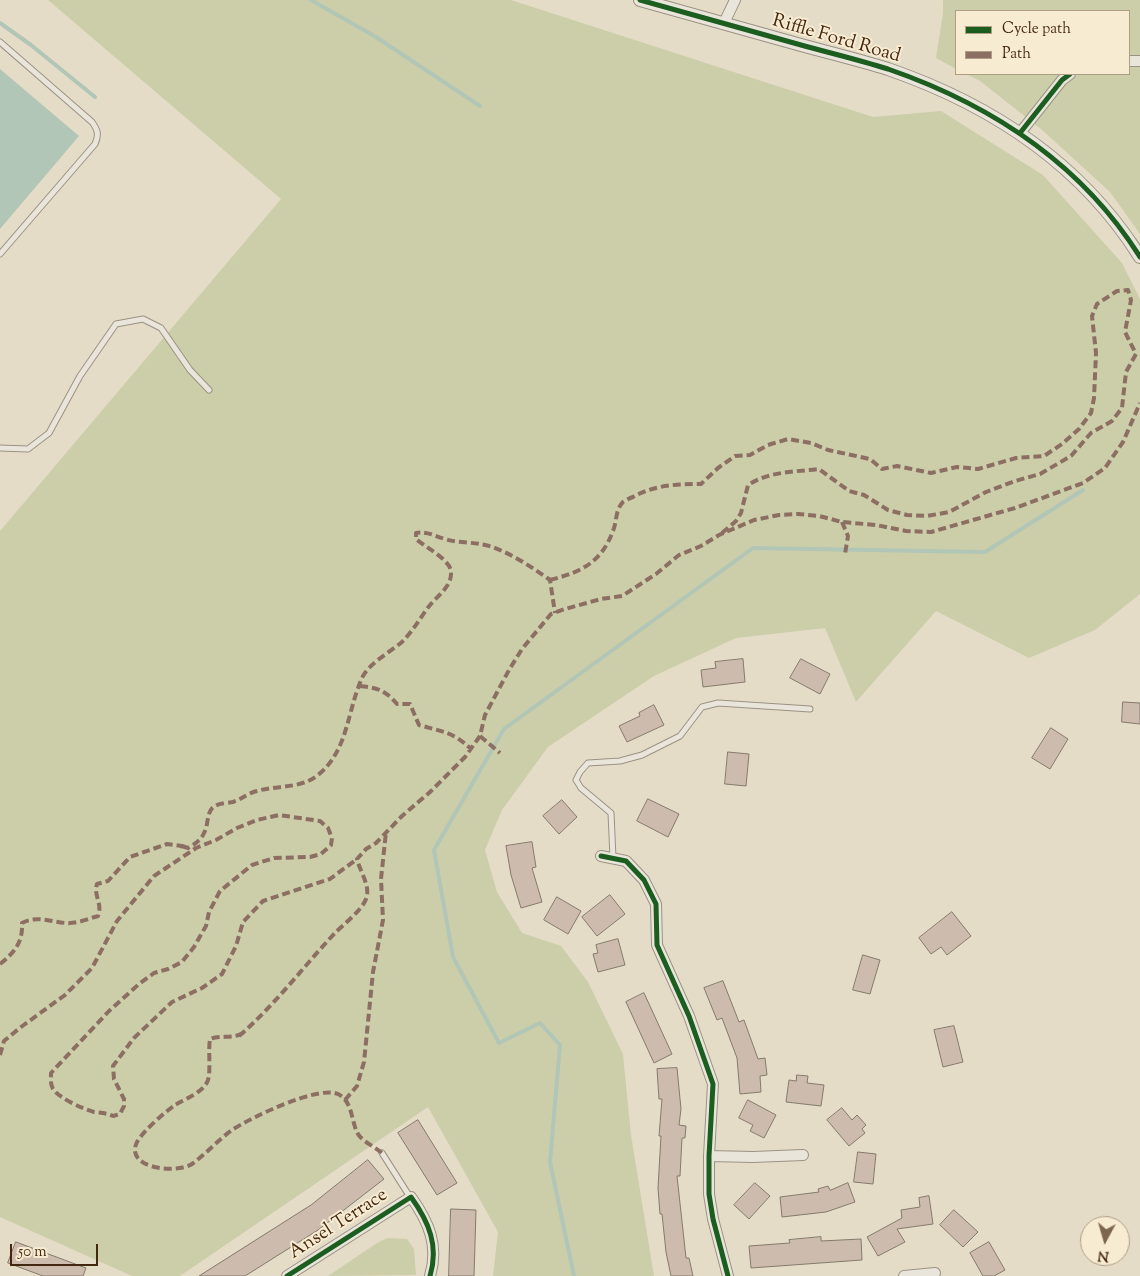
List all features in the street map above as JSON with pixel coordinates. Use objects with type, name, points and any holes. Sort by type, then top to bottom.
[{"type":"street","name":"Riffle Ford Road","points":[[640,0],[888,69],[970,103],[1044,149],[1074,175],[1108,213],[1140,257]]},
{"type":"street","points":[[724,23],[735,0]]},
{"type":"street","points":[[1020,133],[1062,80],[1069,75]]},
{"type":"street","points":[[601,856],[626,862],[644,880],[656,904],[657,945],[688,1016],[713,1084],[709,1156],[710,1194],[713,1219],[728,1276]]},
{"type":"street","points":[[709,1156],[753,1158],[803,1155]]},
{"type":"street","name":"Ansel Terrace","points":[[287,1276],[411,1197],[419,1209],[433,1240],[435,1260],[430,1276]]},
{"type":"street","points":[[904,1276],[935,1273]]},
{"type":"lane","points":[[0,42],[92,122],[98,132],[95,144],[0,254]]},
{"type":"lane","points":[[0,448],[28,449],[49,433],[80,376],[116,324],[143,319],[161,328],[190,370],[209,390]]},
{"type":"lane","points":[[613,858],[611,813],[581,788],[576,780],[588,763],[620,761],[642,755],[680,736],[702,707],[718,703],[810,708]]},
{"type":"lane","points":[[382,1152],[411,1197]]},
{"type":"green space","points":[[48,0],[511,0],[873,117],[941,111],[1043,175],[1122,263],[1140,299],[1140,594],[1095,630],[1029,658],[936,611],[856,702],[825,628],[736,638],[654,676],[548,747],[502,810],[485,850],[497,892],[522,933],[561,946],[588,982],[623,1054],[631,1135],[654,1276],[493,1276],[498,1232],[428,1107],[180,1276],[132,1276],[0,1217],[0,531],[281,199]]},
{"type":"green space","points":[[943,0],[1140,0],[1140,234],[1110,192],[1041,129],[980,81],[968,75],[1130,75],[1130,10],[955,10],[955,68],[936,58],[943,13]]},
{"type":"green space","points":[[387,1238],[407,1239],[414,1249],[416,1275],[328,1276],[377,1243]]},
{"type":"shaded area","points":[[0,69],[79,136],[0,229]]},
{"type":"building","points":[[743,659],[745,682],[703,687],[701,670],[716,668],[715,662]]},
{"type":"building","points":[[801,659],[830,674],[820,694],[790,678]]},
{"type":"building","points":[[1123,702],[1140,703],[1140,724],[1122,722]]},
{"type":"building","points":[[654,705],[664,725],[627,742],[619,726],[640,716],[639,713]]},
{"type":"building","points":[[1051,728],[1068,739],[1050,769],[1032,758]]},
{"type":"building","points":[[728,752],[749,754],[746,786],[725,784]]},
{"type":"building","points":[[648,799],[679,814],[668,837],[637,821]]},
{"type":"building","points":[[562,800],[577,817],[559,834],[543,816]]},
{"type":"building","points":[[532,842],[536,867],[532,868],[542,902],[521,908],[511,875],[506,846]]},
{"type":"building","points":[[610,895],[625,914],[597,936],[582,917]]},
{"type":"building","points":[[557,897],[581,911],[568,934],[544,920]]},
{"type":"building","points":[[952,912],[971,936],[947,955],[941,947],[931,954],[919,938]]},
{"type":"building","points":[[618,939],[625,965],[598,972],[593,954],[598,953],[596,945]]},
{"type":"building","points":[[863,955],[880,960],[870,994],[853,990]]},
{"type":"building","points":[[723,981],[739,1022],[744,1020],[758,1059],[765,1058],[767,1075],[760,1076],[761,1092],[740,1094],[737,1058],[722,1018],[717,1020],[704,988]]},
{"type":"building","points":[[644,993],[672,1054],[654,1063],[626,1002]]},
{"type":"building","points":[[954,1026],[963,1062],[943,1067],[934,1030]]},
{"type":"building","points":[[677,1068],[681,1109],[679,1125],[686,1126],[685,1138],[682,1138],[680,1176],[677,1176],[686,1258],[689,1258],[693,1276],[671,1276],[666,1252],[662,1214],[660,1214],[658,1188],[662,1099],[659,1099],[657,1069]]},
{"type":"building","points":[[797,1075],[808,1076],[807,1083],[824,1085],[821,1106],[786,1102],[789,1080],[796,1081]]},
{"type":"building","points":[[748,1100],[776,1115],[764,1138],[750,1131],[753,1125],[739,1118]]},
{"type":"building","points":[[842,1108],[852,1120],[857,1115],[866,1125],[862,1129],[865,1133],[849,1146],[827,1120]]},
{"type":"building","points":[[418,1120],[457,1183],[437,1195],[398,1133]]},
{"type":"building","points":[[858,1152],[876,1154],[873,1184],[854,1182]]},
{"type":"building","points":[[368,1160],[384,1179],[318,1230],[245,1276],[199,1276],[311,1205]]},
{"type":"building","points":[[755,1183],[770,1196],[749,1219],[734,1205]]},
{"type":"building","points":[[848,1183],[855,1202],[826,1212],[782,1217],[780,1197],[819,1192],[818,1189],[828,1186],[830,1190]]},
{"type":"building","points":[[929,1196],[933,1224],[897,1229],[905,1242],[878,1256],[867,1237],[902,1218],[901,1210],[920,1207],[919,1198]]},
{"type":"building","points":[[451,1209],[476,1210],[474,1276],[449,1276]]},
{"type":"building","points":[[954,1210],[978,1232],[963,1247],[940,1225]]},
{"type":"building","points":[[821,1237],[821,1241],[861,1239],[862,1260],[751,1268],[749,1246],[790,1243],[789,1240]]},
{"type":"building","points":[[16,1242],[86,1268],[83,1276],[43,1276],[8,1263]]},
{"type":"building","points":[[989,1242],[1005,1270],[994,1276],[983,1276],[970,1253]]},
{"type":"waterway","points":[[311,0],[376,37],[480,106]]},
{"type":"waterway","points":[[0,23],[31,45],[95,97]]},
{"type":"waterway","points":[[574,1276],[550,1162],[560,1045],[540,1023],[499,1043],[453,957],[434,850],[504,729],[753,548],[985,552],[1083,490]]},
{"type":"marked path","points":[[550,580],[580,569],[596,558],[608,542],[617,512],[623,502],[657,488],[701,484],[718,468],[735,456],[750,455],[768,445],[788,439],[811,443],[828,450],[870,459],[882,469],[897,466],[931,473],[957,467],[978,469],[1016,458],[1044,456],[1079,429],[1091,413],[1094,398],[1096,353],[1092,316],[1097,304],[1117,291],[1128,290],[1131,300],[1125,332],[1136,354],[1126,372],[1122,408],[1112,421],[1091,433],[1071,456],[1040,474],[986,492],[949,512],[927,516],[907,515],[888,510],[864,495],[849,491],[819,469],[774,475],[756,480],[748,485],[741,513],[736,521],[722,533]]},
{"type":"marked path","points":[[239,1036],[265,1012],[335,933],[361,908],[366,899],[367,889],[357,859],[465,757],[480,736],[485,715],[509,670],[522,649],[551,614],[601,599],[622,596],[656,574],[679,555],[754,520],[779,515],[798,514],[906,531],[931,532],[1015,508],[1083,483],[1105,468],[1123,442],[1140,403]]},
{"type":"marked path","points":[[842,522],[848,536],[845,554]]},
{"type":"marked path","points":[[182,846],[188,848],[201,838],[206,830],[210,811],[215,806],[233,802],[257,791],[304,783],[318,775],[328,765],[342,741],[358,689],[366,671],[406,638],[430,605],[446,588],[451,578],[450,567],[447,563],[416,539],[416,533],[428,533],[458,542],[489,546],[516,558],[550,580],[555,613]]},
{"type":"marked path","points":[[360,686],[381,690],[397,704],[410,704],[419,725],[453,735],[471,749]]},
{"type":"marked path","points":[[480,736],[500,753]]},
{"type":"marked path","points":[[0,1055],[4,1041],[65,995],[92,968],[117,921],[154,876],[196,848],[257,820],[279,815],[320,821],[328,828],[332,838],[331,845],[321,854],[310,857],[274,858],[252,865],[220,891],[209,912],[206,926],[194,947],[182,962],[154,973],[139,984],[109,1011],[51,1073],[53,1089],[66,1099],[94,1112],[113,1116],[120,1114],[124,1106],[124,1099],[114,1079],[113,1066],[134,1038],[172,1002],[202,988],[222,974],[236,946],[243,922],[263,901],[330,879],[357,859]]},
{"type":"marked path","points":[[345,1100],[357,1086],[364,1062],[373,972],[383,920],[381,879],[386,832]]},
{"type":"marked path","points":[[0,964],[17,946],[21,936],[22,923],[33,919],[74,923],[98,916],[97,884],[108,881],[130,857],[167,844],[182,846],[181,851]]},
{"type":"marked path","points":[[243,1033],[235,1036],[210,1039],[209,1076],[206,1084],[198,1092],[175,1105],[154,1122],[137,1142],[135,1151],[138,1158],[154,1167],[165,1169],[185,1167],[192,1164],[232,1130],[253,1118],[300,1098],[328,1092],[343,1097],[349,1107],[360,1137],[382,1153]]},
{"type":"cycle path","points":[[640,0],[888,69],[963,100],[1031,141],[1062,166],[1090,193],[1116,223],[1140,257]]},
{"type":"cycle path","points":[[1020,133],[1062,80],[1069,75]]},
{"type":"cycle path","points":[[601,856],[626,861],[644,880],[656,904],[657,945],[689,1016],[713,1084],[709,1194],[713,1219],[728,1276]]},
{"type":"cycle path","points":[[287,1276],[411,1197],[423,1216],[431,1235],[433,1265],[430,1276]]}]
